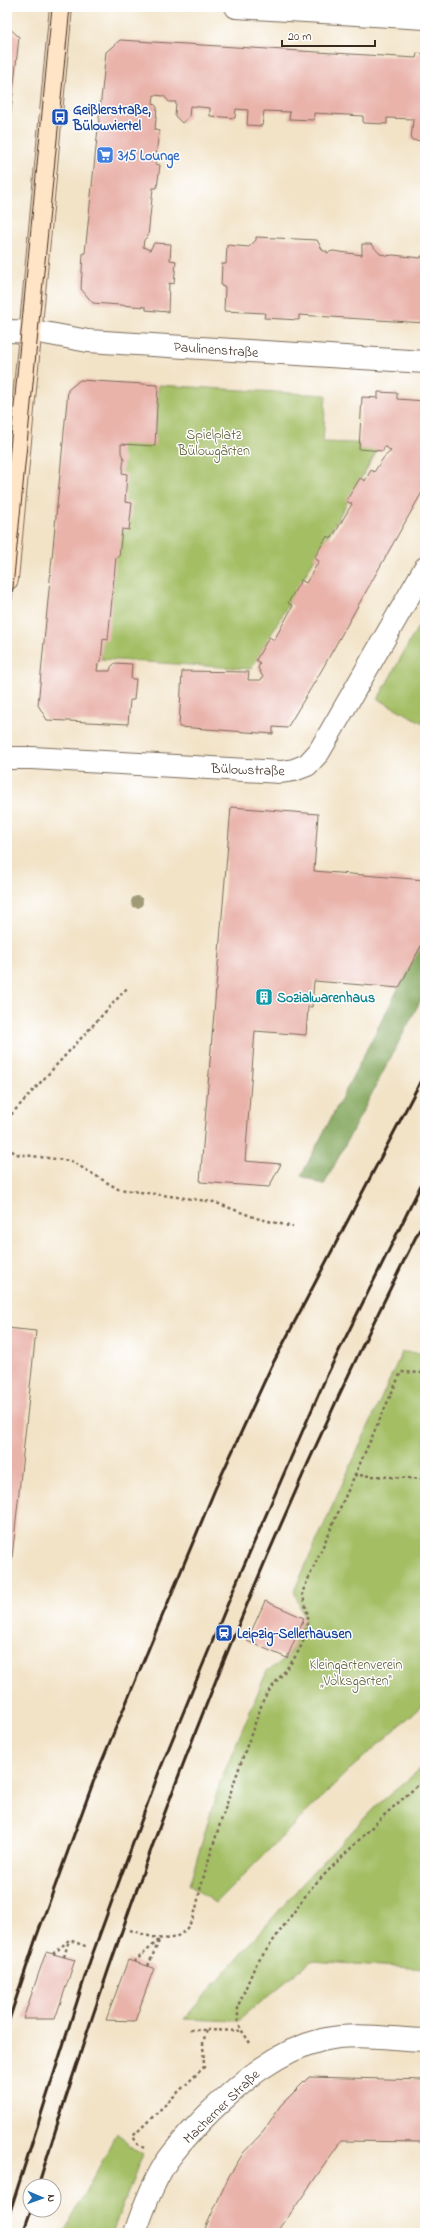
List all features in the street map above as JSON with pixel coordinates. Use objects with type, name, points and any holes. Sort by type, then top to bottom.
[{"type":"main road","points":[[7,579],[61,7]]},
{"type":"street","points":[[236,7],[425,18]]},
{"type":"street","name":"Paulinenstraße","points":[[7,331],[30,332],[88,341],[425,362]]},
{"type":"street","name":"Bülowstraße","points":[[7,758],[32,758],[280,772],[294,770],[307,765],[319,752],[337,723],[425,568]]},
{"type":"street","name":"Macherner Straße","points":[[135,2233],[145,2202],[166,2163],[195,2127],[242,2082],[265,2064],[291,2051],[323,2040],[360,2037],[425,2040]]},
{"type":"path","points":[[7,1118],[128,987]]},
{"type":"path","points":[[7,1147],[16,1154],[71,1161],[118,1189],[214,1202],[256,1218],[293,1227]]},
{"type":"path","points":[[130,1930],[160,1939],[174,1938],[184,1932],[193,1919],[218,1827],[264,1698],[276,1680],[291,1664],[302,1646],[308,1620],[302,1593],[400,1372],[425,1373]]},
{"type":"path","points":[[354,1475],[425,1479]]},
{"type":"path","points":[[265,2064],[242,2031],[238,2021],[238,2006],[255,1966],[312,1888],[381,1818],[425,1779]]},
{"type":"path","points":[[134,1962],[160,1939]]},
{"type":"path","points":[[148,1966],[160,1939]]},
{"type":"path","points":[[69,1940],[88,1947]]},
{"type":"path","points":[[53,1954],[69,1940]]},
{"type":"path","points":[[64,1957],[69,1940]]},
{"type":"path","points":[[189,2030],[242,2031]]},
{"type":"path","points":[[133,2136],[204,2067],[203,2042],[206,2030]]},
{"type":"green space","name":"Spielplatz Bülowgärten","points":[[158,385],[326,395],[323,442],[381,444],[251,669],[101,659],[113,436],[155,437]]},
{"type":"green space","points":[[425,614],[425,724],[378,699]]},
{"type":"green space","points":[[425,937],[425,992],[324,1185],[301,1176]]},
{"type":"green space","name":"Kleingartenverein „Volksgarten“","points":[[402,1352],[425,1353],[425,1703],[346,1773],[216,1903],[189,1885],[220,1782],[267,1671],[287,1658],[304,1618],[294,1591]]},
{"type":"green space","points":[[425,1765],[425,1969],[311,1961],[238,2021],[184,2019],[304,1882],[375,1807]]},
{"type":"green space","points":[[117,2133],[130,2146],[143,2154],[112,2233],[64,2233]]},
{"type":"building","points":[[7,26],[19,37],[8,139],[7,139]]},
{"type":"building","points":[[120,40],[416,58],[417,53],[425,54],[425,141],[411,140],[413,119],[387,118],[387,124],[363,123],[363,116],[314,113],[314,120],[289,119],[290,112],[264,111],[262,126],[247,125],[248,110],[236,109],[235,118],[210,116],[210,108],[190,106],[189,117],[182,123],[175,116],[176,102],[169,102],[164,96],[154,95],[153,103],[157,107],[155,130],[159,131],[155,164],[160,165],[157,188],[153,188],[148,236],[144,240],[143,247],[150,250],[154,243],[171,244],[170,260],[176,261],[174,284],[169,283],[168,312],[146,310],[146,307],[93,303],[81,289],[83,253],[85,253],[106,52]]},
{"type":"building","points":[[256,237],[317,240],[323,251],[327,251],[327,253],[333,251],[362,255],[362,244],[371,244],[380,254],[386,256],[393,255],[421,258],[421,256],[425,256],[425,323],[299,315],[299,320],[264,318],[265,313],[224,311],[225,287],[221,286],[222,264],[226,264],[227,245],[249,247],[256,240]]},
{"type":"building","points":[[80,380],[158,385],[155,446],[121,444],[121,453],[124,459],[122,473],[127,474],[125,502],[132,503],[129,530],[122,529],[119,557],[116,557],[108,640],[103,639],[101,661],[98,664],[97,671],[110,671],[111,667],[115,663],[132,664],[131,679],[136,679],[134,700],[130,700],[128,724],[47,720],[38,705],[68,390]]},
{"type":"building","points":[[378,392],[397,393],[397,399],[425,401],[425,487],[320,673],[287,728],[273,727],[273,734],[179,727],[182,671],[249,672],[248,680],[261,680],[263,677],[258,668],[260,663],[256,660],[269,637],[274,640],[293,606],[288,603],[301,580],[306,583],[319,561],[314,558],[327,536],[332,538],[352,504],[346,501],[360,478],[365,481],[371,470],[374,472],[384,457],[391,451],[386,447],[384,447],[383,451],[359,449],[362,397],[378,398]]},
{"type":"building","name":"Sozialwarenhaus","points":[[231,807],[318,814],[314,871],[425,880],[425,938],[399,988],[314,981],[312,1007],[308,1007],[306,1035],[255,1031],[245,1161],[281,1164],[269,1187],[200,1182]]},
{"type":"building","points":[[7,1328],[36,1331],[8,1596],[7,1596]]},
{"type":"building","points":[[265,1601],[304,1618],[287,1658],[247,1641]]},
{"type":"building","points":[[46,1952],[75,1960],[55,2019],[23,2019]]},
{"type":"building","points":[[128,1960],[154,1968],[135,2021],[106,2020]]},
{"type":"building","points":[[309,2077],[425,2080],[425,2142],[341,2141],[277,2233],[203,2233],[229,2176],[244,2152],[263,2132],[280,2106]]},
{"type":"tram line","points":[[7,480],[52,7]]},
{"type":"tram line","points":[[7,648],[70,7]]},
{"type":"railway","points":[[7,2026],[36,1938],[94,1780],[216,1487],[271,1367],[425,1073]]},
{"type":"railway","points":[[7,2221],[90,1961],[159,1772],[235,1586],[327,1375],[425,1177]]},
{"type":"railway","points":[[41,2178],[77,2062],[119,1938],[210,1694],[260,1573],[312,1454],[367,1336],[425,1219]]},
{"type":"railway","points":[[23,2233],[28,2218]]},
{"type":"place","name":"Geißlerstraße, Bülowviertel","points":[[60,117]]},
{"type":"place","name":"315 Lounge","points":[[105,155]]},
{"type":"place","name":"Sozialwarenhaus","points":[[264,997]]},
{"type":"place","name":"Leipzig-Sellerhausen","points":[[224,1633]]}]
